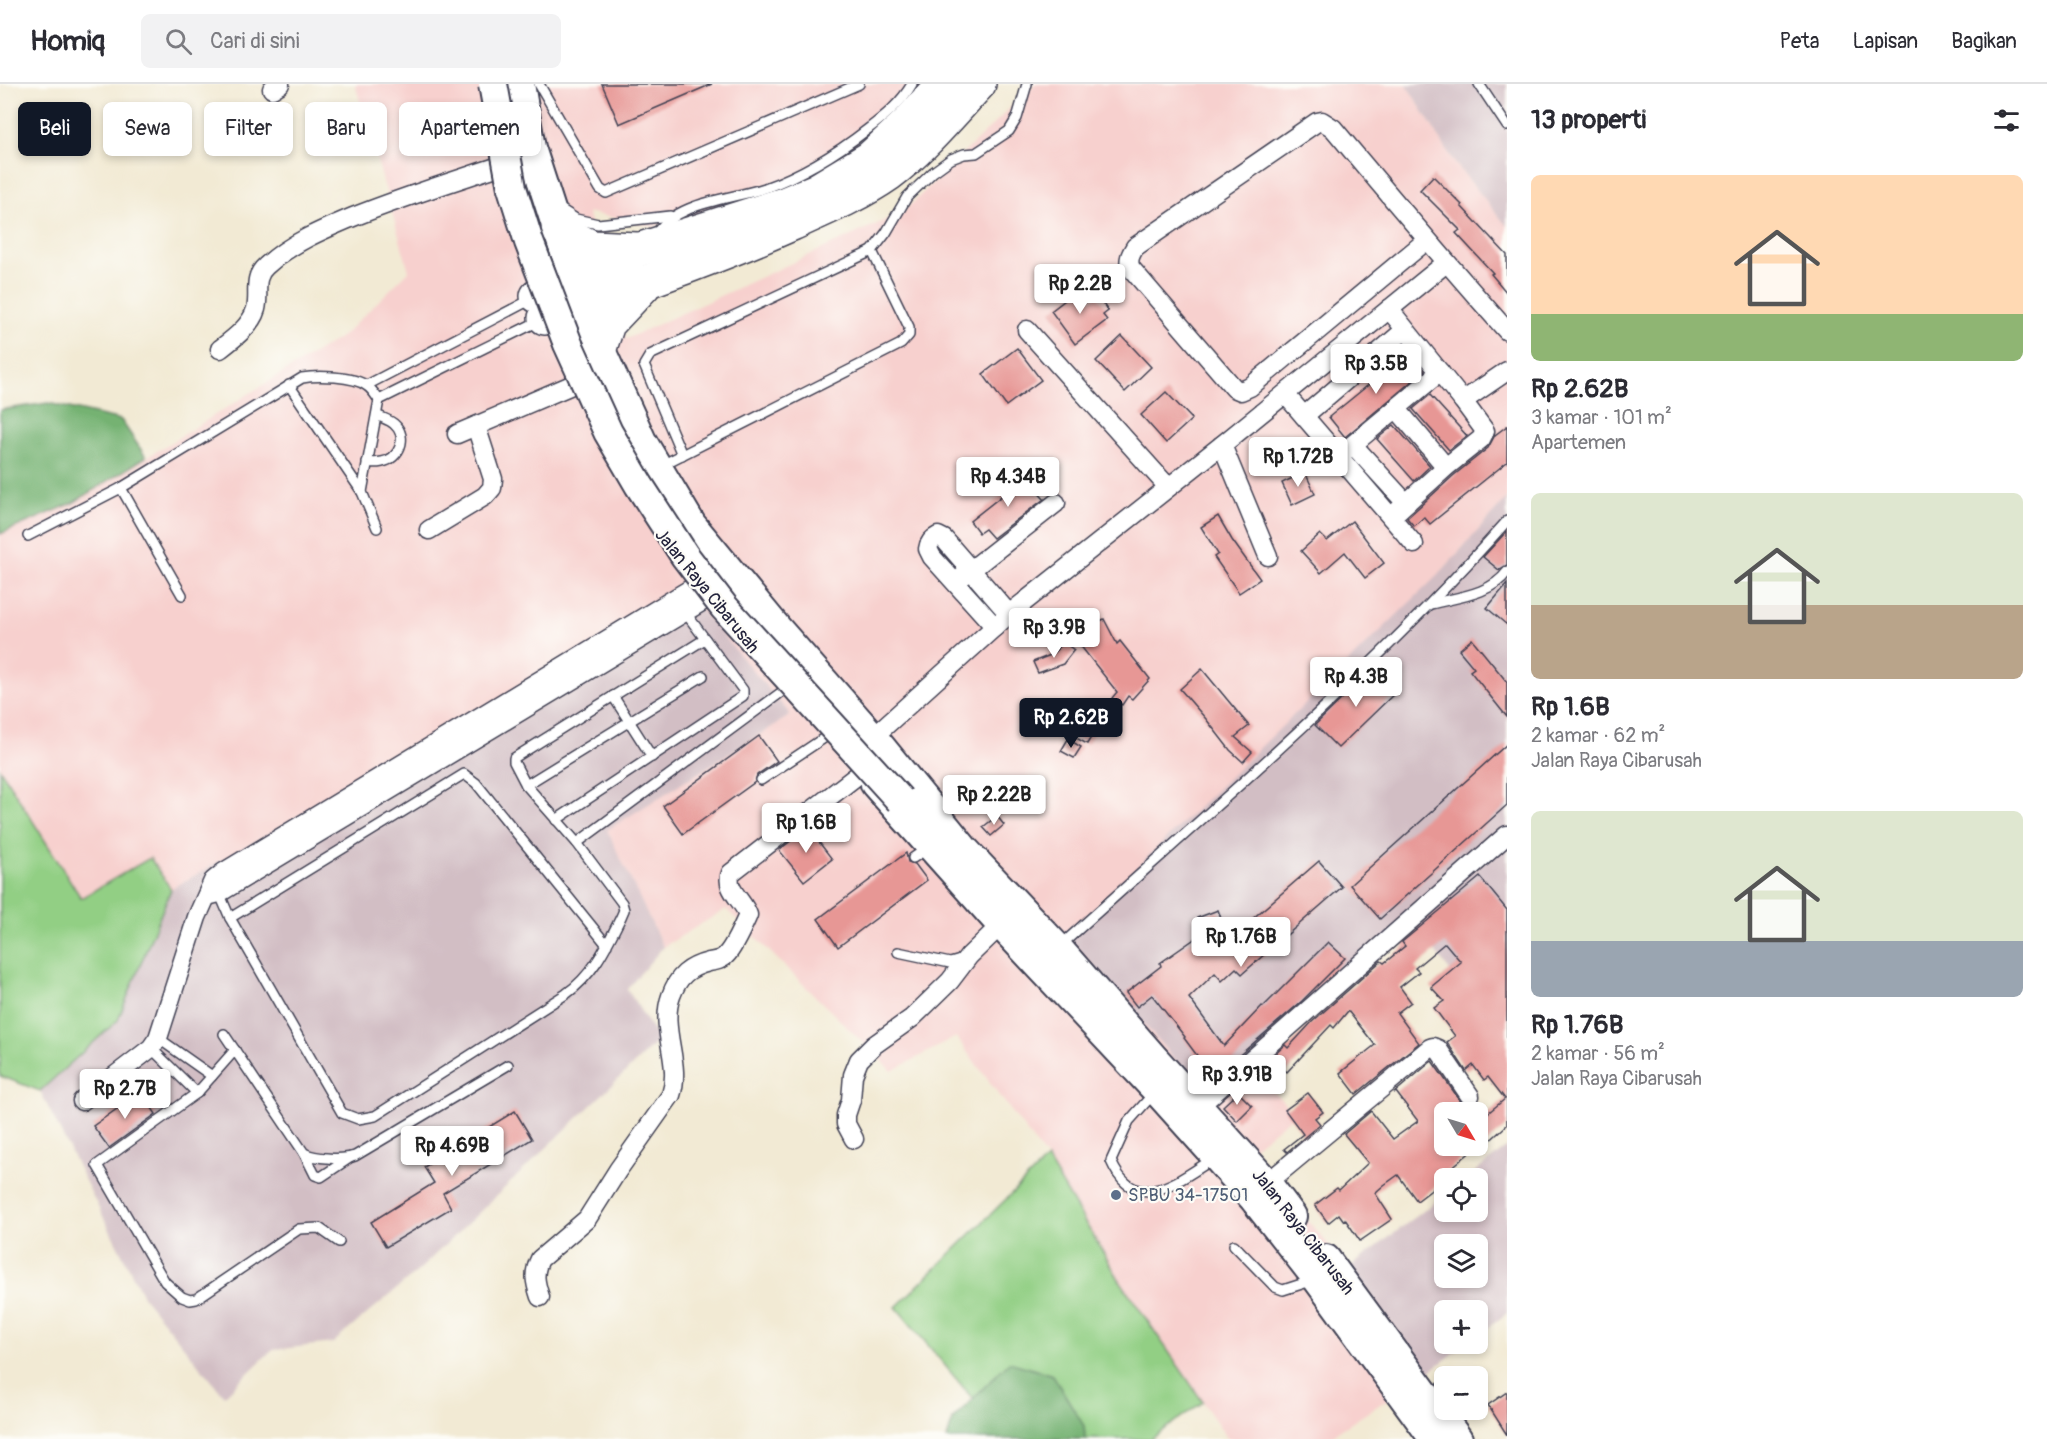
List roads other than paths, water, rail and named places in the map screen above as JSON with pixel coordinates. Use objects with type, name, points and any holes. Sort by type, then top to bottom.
[{"type":"highway","points":[[557,227],[592,247],[643,248],[784,204],[818,190],[870,158],[908,123],[942,84]]},
{"type":"highway","points":[[544,316],[583,301],[649,282],[770,234],[868,189],[892,172],[915,151],[979,84]]},
{"type":"highway","points":[[583,301],[643,248]]},
{"type":"highway","points":[[600,348],[608,324],[649,282]]},
{"type":"main road","name":"Jalan Raya Cibarusah","points":[[480,84],[496,167],[509,217],[544,316],[574,384],[619,470],[697,598],[787,688],[863,771],[922,852],[992,915],[1156,1090],[1254,1199],[1317,1279],[1434,1439]]},
{"type":"main road","name":"Jalan Raya Cibarusah","points":[[493,84],[512,188],[529,242],[568,344],[608,432],[639,485],[685,556],[724,607],[903,798],[964,850]]},
{"type":"main road","name":"Jalan Raya Cibarusah","points":[[503,84],[525,195],[537,236],[577,344],[604,407],[634,460],[681,534],[718,584],[976,883],[992,915]]},
{"type":"main road","name":"Jalan Raya Cibarusah","points":[[520,84],[531,148],[600,348],[642,441],[692,525],[777,628],[873,737],[964,850],[1058,948],[1268,1184],[1360,1304],[1458,1439]]},
{"type":"main road","points":[[524,262],[535,268],[548,268],[558,261],[557,227]]},
{"type":"street","points":[[1427,240],[1250,387],[1241,391],[1234,388],[1130,267],[1129,262],[1135,247],[1317,122],[1322,122],[1333,128],[1507,332]]},
{"type":"street","points":[[220,349],[242,331],[254,315],[258,277],[264,267],[304,238],[391,202],[496,167]]},
{"type":"street","points":[[873,737],[1009,614],[1446,263]]},
{"type":"street","points":[[1389,309],[1485,430],[1481,439],[1446,466],[1391,517]]},
{"type":"street","points":[[1027,330],[1168,487]]},
{"type":"street","points":[[1304,416],[1406,330]]},
{"type":"street","points":[[1463,401],[1507,371]]},
{"type":"street","points":[[1346,450],[1440,372]]},
{"type":"street","points":[[457,434],[574,384]]},
{"type":"street","points":[[1285,394],[1304,416],[1406,503]]},
{"type":"street","points":[[1396,408],[1446,466]]},
{"type":"street","points":[[429,530],[485,496],[492,488],[493,479],[476,426]]},
{"type":"street","points":[[1222,445],[1268,556]]},
{"type":"street","points":[[1346,450],[1391,517],[1414,544]]},
{"type":"street","points":[[956,582],[1056,503]]},
{"type":"street","points":[[995,627],[932,557],[928,549],[929,543],[934,538],[938,536],[944,538],[1009,614]]},
{"type":"street","points":[[213,890],[697,598]]},
{"type":"street","points":[[82,1101],[154,1043],[197,918],[213,890],[234,866],[697,598]]},
{"type":"street","points":[[540,1297],[534,1279],[540,1259],[587,1219],[618,1170],[671,1095],[675,1083],[666,1018],[671,996],[678,981],[687,971],[727,954],[748,915],[730,885],[731,873],[863,771]]},
{"type":"street","points":[[1198,1107],[1507,835]]},
{"type":"street","points":[[854,1138],[846,1124],[846,1115],[851,1100],[853,1075],[859,1060],[874,1045],[912,1018],[950,981],[969,956],[992,915]]},
{"type":"street","points":[[1268,1184],[1430,1048],[1438,1049],[1470,1096]]},
{"type":"lane","points":[[539,84],[603,192],[609,192],[859,84]]},
{"type":"lane","points":[[643,248],[672,216],[688,208],[765,188],[831,157],[892,111],[912,84]]},
{"type":"lane","points":[[682,454],[644,365],[646,359],[872,250],[886,233],[907,197],[933,172],[951,159],[964,154],[976,153],[1009,130],[1017,118],[1027,84]]},
{"type":"lane","points":[[1479,84],[1507,126]]},
{"type":"lane","points":[[557,227],[576,219],[598,224],[672,216]]},
{"type":"lane","points":[[657,468],[901,345],[909,335],[909,327],[872,250]]},
{"type":"lane","points":[[367,385],[544,316]]},
{"type":"lane","points":[[380,400],[544,316]]},
{"type":"lane","points":[[28,536],[121,488],[302,378],[322,375],[367,385],[380,400]]},
{"type":"lane","points":[[289,385],[362,492],[376,528]]},
{"type":"lane","points":[[362,492],[380,400]]},
{"type":"lane","points":[[367,462],[380,463],[388,460],[398,453],[401,445],[401,437],[395,425],[377,415]]},
{"type":"lane","points":[[121,488],[182,595]]},
{"type":"lane","points":[[1058,948],[1330,703],[1458,576],[1507,521]]},
{"type":"lane","points":[[1430,604],[1476,593],[1495,585],[1507,572]]},
{"type":"lane","points":[[556,820],[744,694],[705,639],[697,598]]},
{"type":"lane","points":[[213,890],[342,1113],[358,1119],[375,1116],[575,988],[589,974],[603,954],[624,907],[578,843],[526,785],[514,762],[515,756],[705,639]]},
{"type":"lane","points":[[526,785],[703,676]]},
{"type":"lane","points":[[578,843],[787,688]]},
{"type":"lane","points":[[614,696],[652,757]]},
{"type":"lane","points":[[761,780],[830,734]]},
{"type":"lane","points":[[230,918],[464,774],[476,783],[607,945]]},
{"type":"lane","points":[[898,952],[950,963],[960,962],[969,956]]},
{"type":"lane","points":[[224,1034],[304,1153],[315,1175],[321,1178],[351,1157],[508,1065]]},
{"type":"lane","points":[[154,1043],[212,1076]]},
{"type":"lane","points":[[154,1043],[197,1093]]},
{"type":"lane","points":[[236,1050],[197,1093],[97,1165],[165,1282],[186,1299],[196,1299],[299,1229],[319,1228],[339,1242]]},
{"type":"lane","points":[[1156,1090],[1129,1121],[1111,1161],[1117,1175],[1131,1188],[1150,1192],[1170,1186],[1217,1157]]},
{"type":"lane","points":[[304,1153],[313,1157],[351,1157]]},
{"type":"lane","points":[[1234,1245],[1275,1287],[1283,1290],[1317,1279]]},
{"type":"place","name":"SPBU 34-17501","points":[[1116,1195]]}]
